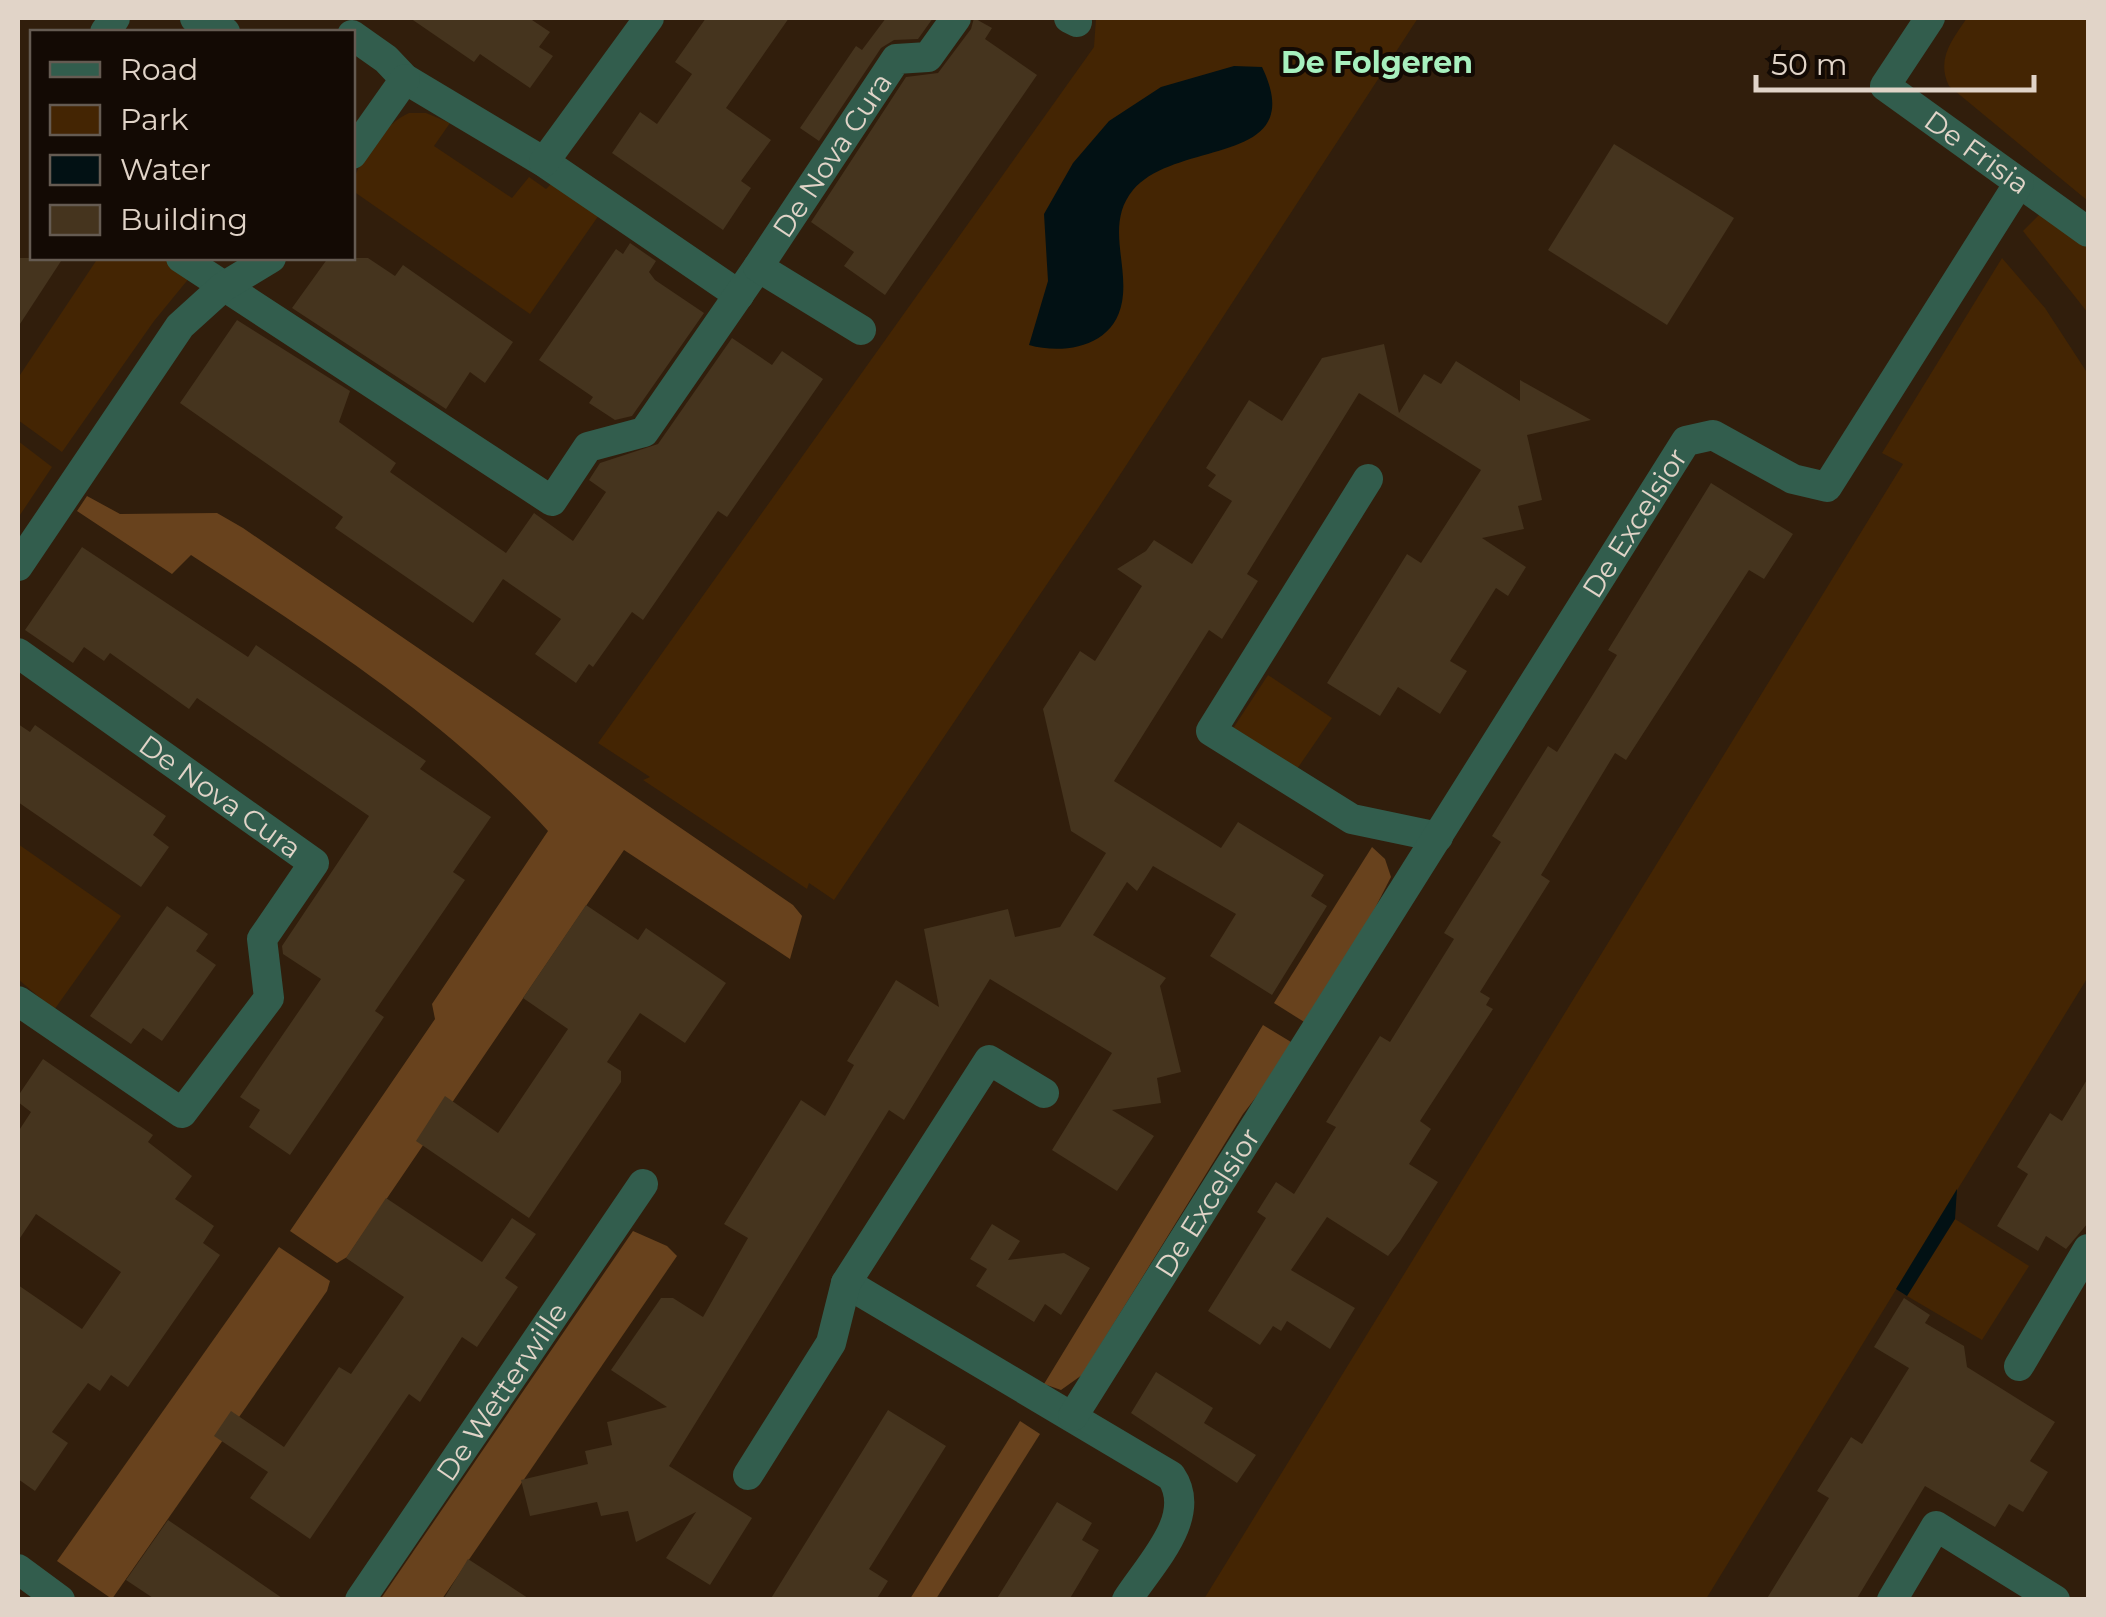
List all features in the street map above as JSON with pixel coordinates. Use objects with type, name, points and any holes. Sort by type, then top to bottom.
[{"type":"street","points":[[195,18],[222,30]]},
{"type":"street","points":[[544,162],[649,18]]},
{"type":"street","name":"De Nova Cura","points":[[184,260],[552,500],[588,447],[644,432],[896,59],[928,57],[956,18]]},
{"type":"street","name":"De Frisia","points":[[1930,18],[1885,86],[2088,232]]},
{"type":"street","points":[[355,37],[386,59],[405,79],[544,162],[739,295]]},
{"type":"street","points":[[355,150],[405,79]]},
{"type":"street","name":"De Excelsior","points":[[1074,1416],[1686,441],[1713,435],[1793,479],[1827,487],[2019,183]]},
{"type":"street","points":[[18,566],[180,326],[224,287],[268,260]]},
{"type":"street","name":"De Nova Cura","points":[[758,267],[861,330]]},
{"type":"street","points":[[1368,479],[1211,731],[1352,820],[1438,838]]},
{"type":"street","name":"De Nova Cura","points":[[18,653],[314,863],[262,939],[270,998],[182,1113],[18,1001]]},
{"type":"street","points":[[748,1475],[831,1343],[846,1283],[989,1060],[1044,1093]]},
{"type":"street","name":"De Wetterwille","points":[[360,1600],[643,1184]]},
{"type":"street","points":[[2019,1366],[2088,1249]]},
{"type":"street","points":[[846,1283],[1171,1476],[1181,1491],[1181,1514],[1126,1600]]},
{"type":"street","points":[[1892,1600],[1936,1526],[2055,1600]]},
{"type":"street","points":[[18,1569],[60,1600]]},
{"type":"green space","points":[[1096,18],[1418,18],[1097,510],[834,900],[809,883],[807,889],[643,780],[650,777],[598,743],[1094,47]]},
{"type":"green space","points":[[1967,18],[2088,18],[2088,201],[1949,86],[1945,58]]},
{"type":"green space","points":[[409,113],[426,113],[450,123],[434,146],[512,198],[529,177],[546,189],[552,183],[599,215],[530,314],[355,192],[355,178],[364,158]]},
{"type":"green space","points":[[2041,213],[2088,248],[2088,313],[2023,231]]},
{"type":"green space","points":[[2002,258],[2045,308],[2088,374],[2088,977],[1706,1599],[1204,1599],[1903,464],[1882,453]]},
{"type":"green space","points":[[97,260],[165,260],[190,277],[154,321],[62,452],[18,420],[18,378]]},
{"type":"green space","points":[[18,441],[52,467],[18,518]]},
{"type":"green space","points":[[1268,675],[1332,718],[1295,772],[1232,730]]},
{"type":"green space","points":[[18,844],[121,916],[54,1010],[18,979]]},
{"type":"green space","points":[[1955,1219],[2029,1266],[1982,1340],[1907,1296]]},
{"type":"shaded area","points":[[87,496],[120,514],[217,513],[243,528],[793,905],[802,916],[790,959],[624,850],[347,1257],[337,1263],[290,1231],[435,1019],[432,1004],[548,831],[467,752],[379,682],[191,555],[172,574],[77,511]]},
{"type":"shaded area","points":[[1372,847],[1385,859],[1391,877],[1335,986],[1309,1025],[1274,1003]]},
{"type":"shaded area","points":[[1263,1025],[1296,1045],[1243,1114],[1082,1375],[1061,1390],[1044,1384]]},
{"type":"shaded area","points":[[633,1231],[667,1246],[677,1256],[442,1599],[380,1600]]},
{"type":"shaded area","points":[[279,1247],[330,1281],[327,1291],[112,1599],[57,1561]]},
{"type":"shaded area","points":[[1020,1421],[1040,1434],[936,1599],[910,1599]]},
{"type":"water","points":[[1234,66],[1262,67],[1272,99],[1268,121],[1254,136],[1153,174],[1133,190],[1120,216],[1122,302],[1109,329],[1072,348],[1029,345],[1048,281],[1044,214],[1073,163],[1109,121],[1161,87]]},
{"type":"water","points":[[1957,1189],[1955,1219],[1907,1296],[1896,1289]]},
{"type":"building","points":[[410,18],[529,18],[550,32],[539,47],[553,56],[530,88],[480,54],[474,62]]},
{"type":"building","points":[[706,18],[789,18],[726,108],[771,140],[741,181],[751,188],[723,230],[612,153],[640,112],[657,124],[692,74],[675,62]]},
{"type":"building","points":[[886,18],[933,18],[918,39],[894,40],[881,48],[819,141],[800,128],[856,46],[862,50]]},
{"type":"building","points":[[974,18],[992,28],[985,39],[1037,75],[885,295],[844,266],[854,252],[811,222],[906,77],[938,73],[971,29]]},
{"type":"building","points":[[1614,144],[1734,218],[1667,325],[1548,250]]},
{"type":"building","points":[[630,243],[656,261],[649,272],[655,280],[704,313],[632,416],[615,420],[589,403],[593,397],[539,360],[616,249],[623,254]]},
{"type":"building","points":[[18,258],[62,260],[18,327]]},
{"type":"building","points":[[368,258],[395,276],[403,265],[513,342],[485,383],[470,372],[446,409],[292,308],[327,260]]},
{"type":"building","points":[[237,320],[350,391],[339,422],[396,463],[390,472],[506,553],[534,513],[573,541],[606,492],[589,480],[600,463],[658,444],[732,338],[772,365],[782,351],[823,379],[727,517],[718,511],[643,620],[632,612],[593,667],[589,664],[576,683],[535,654],[561,619],[503,579],[473,623],[335,528],[343,517],[180,403]]},
{"type":"building","points":[[1384,344],[1399,413],[1424,374],[1441,384],[1456,361],[1520,401],[1520,380],[1591,420],[1527,435],[1542,500],[1518,506],[1524,529],[1482,538],[1526,567],[1508,596],[1496,588],[1450,661],[1467,671],[1440,714],[1398,687],[1380,716],[1327,683],[1407,554],[1421,563],[1481,470],[1359,393],[1247,574],[1258,581],[1222,639],[1209,630],[1114,781],[1221,848],[1238,822],[1324,875],[1311,896],[1327,906],[1272,995],[1210,956],[1236,914],[1153,866],[1137,891],[1127,882],[1093,935],[1166,978],[1160,986],[1181,1072],[1157,1078],[1161,1103],[1112,1110],[1154,1136],[1117,1191],[1052,1150],[1112,1053],[990,979],[904,1120],[889,1110],[669,1466],[752,1518],[710,1585],[666,1558],[696,1512],[636,1542],[628,1511],[601,1516],[597,1502],[530,1516],[521,1480],[588,1464],[585,1451],[612,1445],[607,1422],[667,1407],[611,1370],[661,1298],[673,1298],[703,1317],[748,1238],[724,1224],[801,1100],[825,1116],[854,1065],[847,1061],[896,980],[939,1007],[924,929],[1008,909],[1015,937],[1060,927],[1106,853],[1071,831],[1043,709],[1080,651],[1095,661],[1142,586],[1117,569],[1146,551],[1154,540],[1192,564],[1232,501],[1208,486],[1216,475],[1206,468],[1249,400],[1282,421],[1322,358]]},
{"type":"building","points":[[1711,483],[1793,534],[1764,579],[1749,570],[1626,760],[1615,753],[1541,875],[1550,881],[1480,992],[1490,998],[1486,1005],[1493,1009],[1420,1121],[1431,1129],[1409,1164],[1438,1182],[1400,1241],[1388,1256],[1327,1217],[1291,1270],[1355,1308],[1330,1349],[1287,1321],[1281,1331],[1273,1326],[1260,1345],[1208,1311],[1266,1218],[1257,1212],[1276,1182],[1294,1194],[1336,1127],[1326,1122],[1361,1066],[1380,1036],[1390,1042],[1454,939],[1444,933],[1501,842],[1492,836],[1548,746],[1557,752],[1595,691],[1617,655],[1608,650]]},
{"type":"building","points":[[82,547],[248,657],[256,645],[426,761],[420,769],[491,817],[453,872],[465,880],[375,1011],[384,1017],[290,1155],[249,1127],[260,1110],[240,1097],[321,979],[283,954],[282,946],[369,816],[197,698],[189,709],[110,653],[104,661],[84,647],[73,663],[25,630]]},
{"type":"building","points":[[18,724],[30,732],[35,725],[166,816],[153,835],[169,847],[141,887],[18,802]]},
{"type":"building","points":[[586,905],[638,940],[646,928],[726,983],[685,1043],[640,1013],[607,1062],[621,1071],[621,1082],[529,1218],[416,1141],[445,1096],[498,1133],[568,1029],[523,998]]},
{"type":"building","points":[[167,906],[208,934],[196,951],[216,965],[162,1041],[143,1028],[131,1044],[90,1016]]},
{"type":"building","points":[[43,1059],[153,1135],[148,1142],[192,1176],[175,1199],[214,1226],[203,1243],[220,1255],[128,1387],[111,1375],[100,1391],[88,1383],[52,1432],[68,1443],[35,1491],[18,1479],[18,1285],[82,1329],[121,1272],[36,1214],[18,1241],[18,1132],[31,1112],[18,1102],[18,1096]]},
{"type":"building","points":[[2088,1078],[2088,1223],[2066,1249],[2046,1236],[2038,1251],[1997,1226],[2028,1174],[2017,1167],[2050,1113],[2062,1121]]},
{"type":"building","points":[[386,1198],[482,1262],[512,1218],[536,1234],[505,1278],[518,1287],[477,1347],[462,1337],[420,1402],[409,1394],[310,1539],[250,1498],[268,1472],[214,1436],[231,1411],[284,1447],[339,1367],[351,1374],[404,1297],[346,1258]]},
{"type":"building","points":[[992,1224],[1020,1241],[1008,1260],[1064,1253],[1090,1268],[1061,1315],[1045,1304],[1034,1322],[976,1286],[987,1269],[970,1259]]},
{"type":"building","points":[[1904,1298],[1930,1315],[1925,1323],[1964,1346],[1967,1367],[2055,1422],[2030,1461],[2048,1472],[2023,1512],[2009,1504],[1995,1527],[1925,1486],[1856,1600],[1766,1600],[1829,1498],[1817,1491],[1851,1437],[1862,1444],[1909,1368],[1874,1347]]},
{"type":"building","points":[[1156,1372],[1213,1408],[1204,1423],[1256,1455],[1237,1483],[1131,1413]]},
{"type":"building","points":[[888,1410],[946,1446],[869,1569],[888,1581],[876,1600],[770,1600]]},
{"type":"building","points":[[1057,1502],[1092,1523],[1082,1540],[1099,1550],[1069,1600],[996,1600]]},
{"type":"building","points":[[168,1520],[285,1600],[156,1600],[126,1580]]},
{"type":"building","points":[[468,1559],[531,1600],[443,1600]]},
{"type":"district","name":"De Folgeren","points":[[1377,63]]}]
